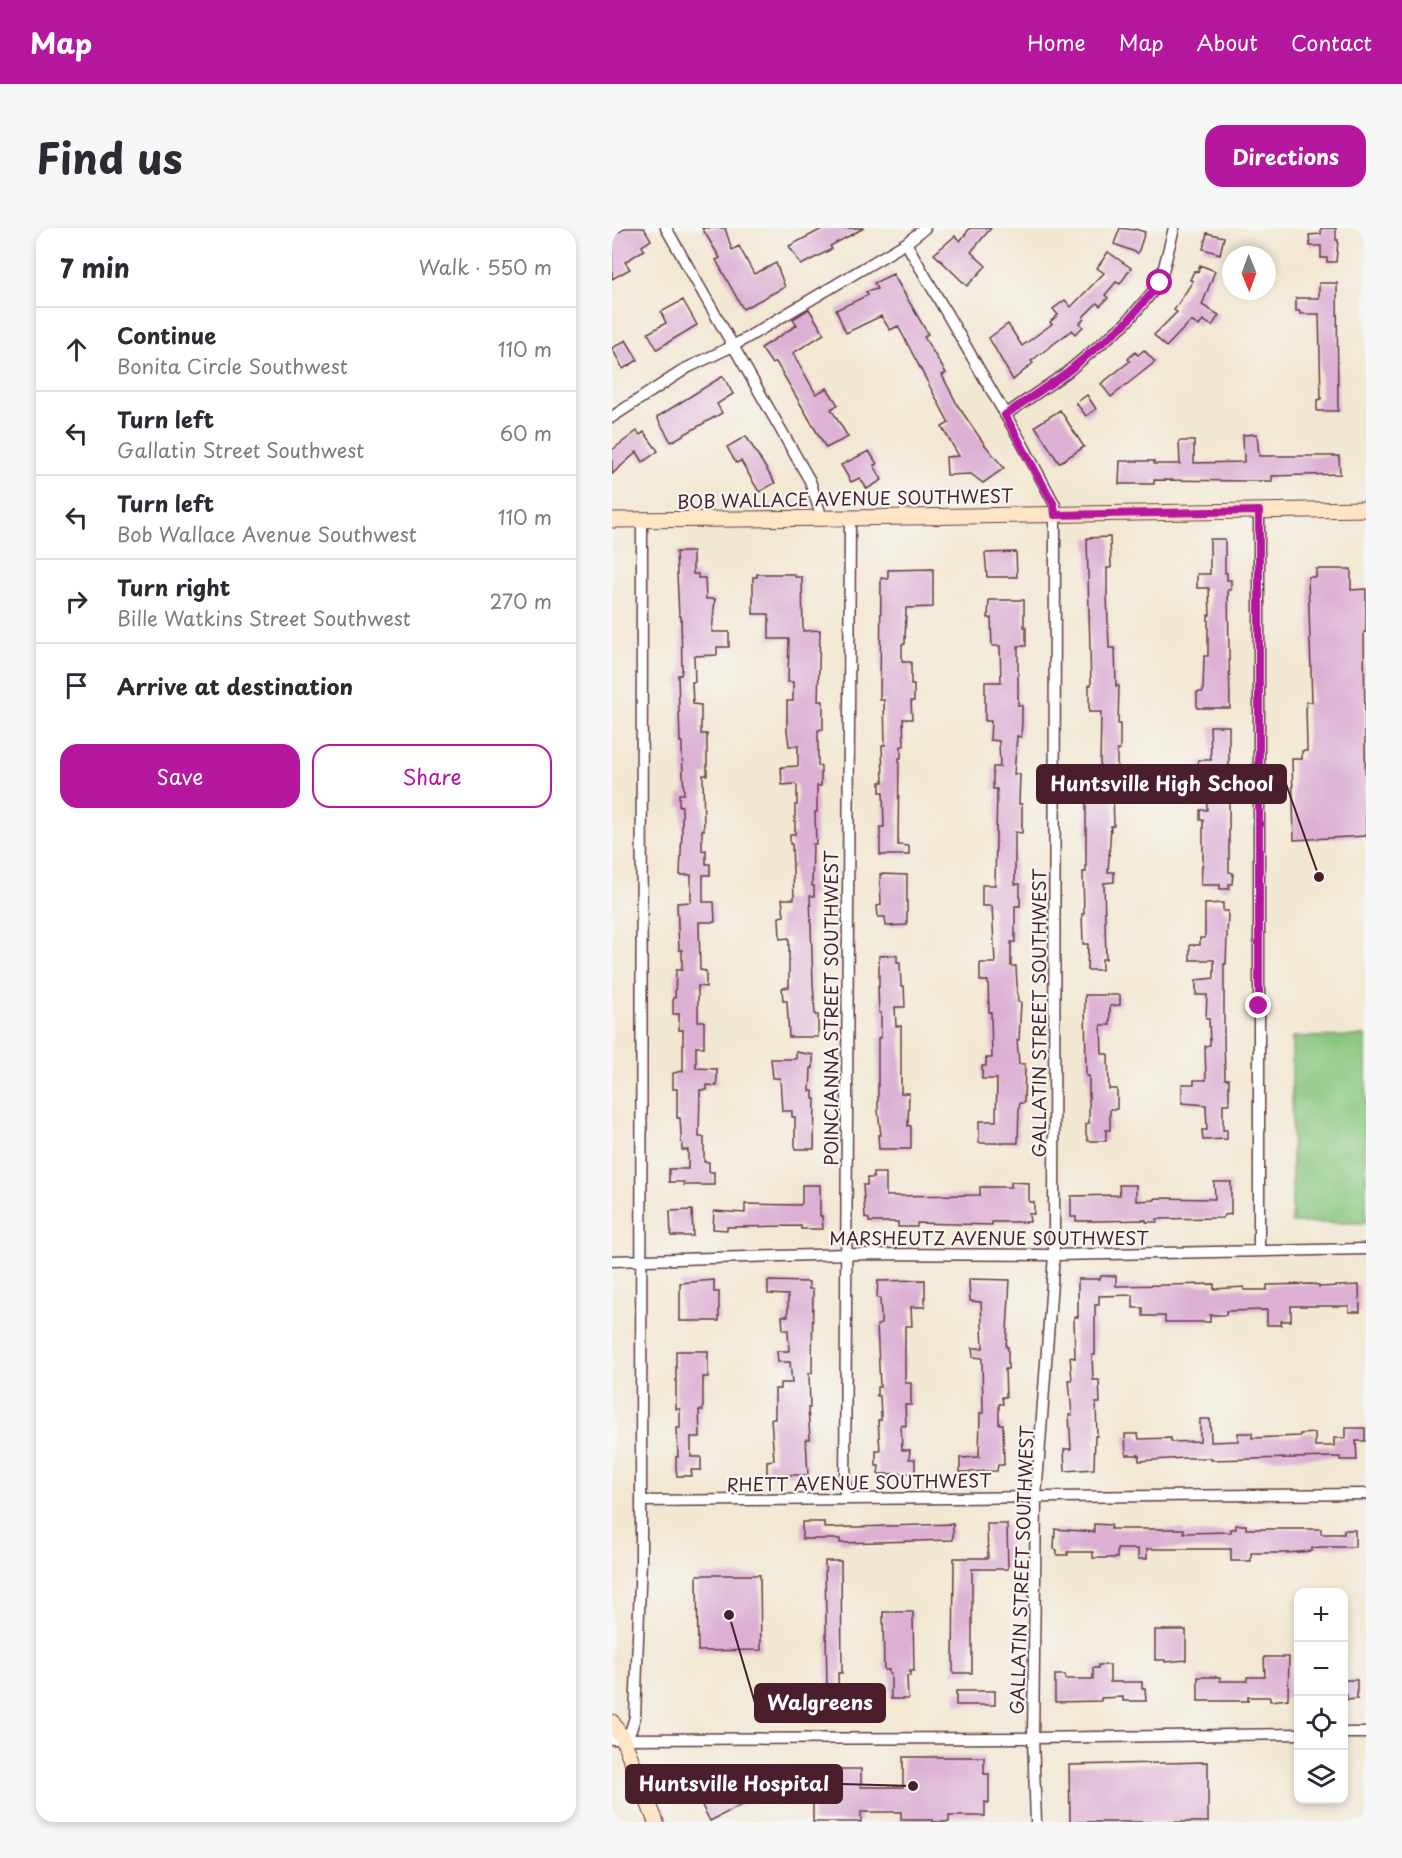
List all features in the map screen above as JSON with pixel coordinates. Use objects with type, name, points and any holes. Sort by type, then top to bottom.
[{"type":"main road","name":"BOB WALLACE AVENUE SOUTHWEST","points":[[612,520],[1366,509]]},
{"type":"main road","points":[[612,1722],[617,1739],[656,1822]]},
{"type":"street","points":[[666,228],[810,481],[822,518]]},
{"type":"street","points":[[612,417],[687,368],[733,346],[906,243],[925,228]]},
{"type":"street","points":[[1005,415],[1066,373],[1126,323],[1160,283],[1174,228]]},
{"type":"street","name":"GALLATIN STREET SOUTHWEST","points":[[906,243],[1005,415],[1054,505],[1055,515],[1054,1255],[1036,1497],[1033,1738],[1036,1822]]},
{"type":"street","points":[[1258,1250],[1259,511]]},
{"type":"street","name":"POINCIANNA STREET SOUTHWEST","points":[[845,1499],[849,518]]},
{"type":"street","points":[[617,1739],[631,1730],[636,1713],[641,1559],[642,519]]},
{"type":"street","name":"MARSHEUTZ AVENUE SOUTHWEST","points":[[612,1261],[846,1254],[1054,1255],[1366,1249]]},
{"type":"street","name":"RHETT AVENUE SOUTHWEST","points":[[641,1501],[1366,1494]]},
{"type":"street","points":[[1348,1733],[1366,1733]]},
{"type":"street","points":[[617,1739],[1033,1738],[1294,1734]]},
{"type":"green space","points":[[1366,1036],[1366,1223],[1292,1223],[1292,1037]]},
{"type":"building","points":[[625,228],[644,228],[651,240],[642,246],[644,250],[625,262],[630,269],[612,279],[612,236]]},
{"type":"building","points":[[702,228],[725,228],[732,250],[739,246],[754,274],[776,263],[785,287],[743,309],[716,260],[720,258]]},
{"type":"building","points":[[824,228],[864,228],[830,246],[832,249],[801,265],[789,246]]},
{"type":"building","points":[[970,228],[991,228],[971,252],[986,266],[967,286],[934,254],[955,236],[960,241]]},
{"type":"building","points":[[1120,228],[1145,232],[1138,253],[1114,244]]},
{"type":"building","points":[[1321,228],[1336,228],[1336,240],[1338,240],[1336,262],[1327,262],[1327,258],[1321,258],[1321,246],[1310,246],[1309,235],[1321,234]]},
{"type":"building","points":[[1207,233],[1224,237],[1220,254],[1203,249]]},
{"type":"building","points":[[1108,252],[1131,268],[1120,284],[1116,282],[1105,295],[1108,298],[1100,306],[1097,303],[1083,317],[1080,323],[1083,327],[1075,334],[1072,330],[1031,361],[1033,363],[1013,380],[989,338],[1008,324],[1022,346],[1052,324],[1050,322],[1058,315],[1053,309],[1065,300],[1071,307],[1104,273],[1097,268]]},
{"type":"building","points":[[1200,265],[1215,271],[1202,305],[1219,315],[1212,326],[1203,320],[1199,326],[1191,321],[1166,347],[1154,335],[1177,312],[1174,310],[1193,281],[1190,280],[1194,271],[1198,272]]},
{"type":"building","points":[[893,274],[928,334],[924,337],[946,373],[942,375],[958,406],[1004,468],[983,483],[971,474],[947,475],[946,457],[959,456],[942,427],[949,423],[898,326],[890,330],[881,316],[846,333],[836,310],[868,295],[866,292],[877,289],[874,283]]},
{"type":"building","points":[[1319,283],[1337,283],[1338,411],[1317,411],[1317,400],[1321,399],[1319,314],[1300,314],[1300,311],[1296,311],[1296,298],[1319,298]]},
{"type":"building","points":[[683,300],[697,325],[657,349],[648,333],[666,323],[661,312]]},
{"type":"building","points":[[809,309],[824,334],[793,353],[816,394],[827,388],[838,405],[831,409],[848,437],[826,448],[776,362],[772,364],[761,348],[797,325],[793,319]]},
{"type":"building","points":[[626,340],[638,360],[623,369],[612,348]]},
{"type":"building","points":[[1144,350],[1155,362],[1111,397],[1101,384],[1130,361],[1128,359],[1135,352],[1138,355]]},
{"type":"building","points":[[723,376],[733,394],[717,404],[722,413],[671,442],[657,417]]},
{"type":"building","points":[[1087,395],[1096,409],[1086,416],[1076,403]]},
{"type":"building","points":[[1060,410],[1084,447],[1059,463],[1035,426]]},
{"type":"building","points":[[637,431],[640,435],[644,432],[658,451],[643,462],[637,452],[612,474],[612,450]]},
{"type":"building","points":[[1257,434],[1259,456],[1339,456],[1340,474],[1272,476],[1272,481],[1154,480],[1154,484],[1119,484],[1120,461],[1180,464],[1179,441],[1194,441],[1194,463],[1244,462],[1243,435]]},
{"type":"building","points":[[746,436],[775,483],[759,492],[741,461],[736,463],[727,447]]},
{"type":"building","points":[[869,451],[877,464],[874,465],[882,480],[867,489],[860,478],[851,482],[841,465]]},
{"type":"building","points":[[1110,537],[1111,568],[1107,568],[1109,648],[1115,648],[1116,686],[1119,686],[1118,724],[1120,724],[1120,750],[1117,750],[1117,793],[1113,793],[1114,826],[1111,826],[1108,872],[1114,872],[1114,882],[1104,883],[1106,959],[1102,959],[1102,970],[1087,970],[1088,944],[1083,944],[1082,914],[1084,914],[1083,872],[1086,872],[1086,768],[1100,768],[1101,712],[1089,712],[1089,685],[1091,685],[1087,538]]},
{"type":"building","points":[[1210,539],[1225,539],[1225,573],[1227,573],[1227,580],[1231,580],[1231,590],[1228,590],[1230,708],[1197,708],[1197,692],[1203,692],[1204,656],[1208,656],[1208,615],[1210,615],[1209,588],[1197,588],[1197,574],[1210,574]]},
{"type":"building","points":[[676,552],[693,552],[693,574],[698,574],[698,578],[705,578],[706,599],[715,599],[712,632],[729,632],[729,647],[717,647],[717,655],[694,656],[695,682],[692,682],[693,704],[701,705],[701,734],[707,734],[707,775],[703,775],[702,851],[706,850],[706,864],[710,864],[710,875],[703,875],[703,902],[714,902],[715,922],[699,922],[700,970],[706,971],[706,987],[698,986],[698,1021],[704,1021],[704,1047],[696,1047],[696,1068],[717,1069],[717,1086],[707,1085],[707,1090],[700,1090],[699,1137],[704,1137],[704,1162],[709,1162],[709,1172],[714,1172],[714,1185],[684,1185],[684,1182],[669,1182],[669,1169],[688,1169],[688,1150],[682,1150],[680,1118],[677,1118],[677,1089],[673,1089],[673,1073],[683,1071],[683,1030],[679,1030],[679,1014],[673,1014],[673,998],[675,998],[676,970],[682,970],[677,903],[691,902],[691,875],[680,875],[682,806],[679,806],[679,794],[684,794],[678,675],[681,675],[682,670],[681,616],[679,616]]},
{"type":"building","points":[[1016,552],[1017,577],[987,577],[985,553]]},
{"type":"building","points":[[933,569],[933,607],[906,608],[905,644],[902,644],[902,662],[911,662],[914,701],[911,701],[912,719],[903,719],[904,746],[901,746],[901,758],[899,758],[898,845],[909,846],[909,855],[880,855],[880,827],[884,827],[883,792],[880,792],[880,782],[883,782],[882,745],[885,745],[884,700],[880,700],[881,578],[888,579],[888,570]]},
{"type":"building","points":[[1316,569],[1351,569],[1351,590],[1366,589],[1366,632],[1364,632],[1366,836],[1294,840],[1292,759],[1302,759],[1302,751],[1307,751],[1306,702],[1312,702],[1308,577],[1316,577]]},
{"type":"building","points":[[757,574],[795,574],[795,577],[802,577],[803,631],[820,630],[818,701],[823,701],[823,729],[818,730],[818,766],[821,766],[821,786],[817,786],[817,812],[815,812],[816,844],[813,844],[812,886],[814,886],[814,896],[810,896],[813,983],[815,1015],[818,1015],[818,1037],[789,1037],[787,1001],[783,1001],[782,988],[789,987],[789,938],[780,939],[779,917],[784,916],[782,899],[794,899],[790,834],[795,834],[797,786],[795,784],[782,785],[781,767],[798,766],[798,746],[789,746],[787,730],[787,701],[793,701],[793,682],[788,682],[789,639],[769,639],[769,614],[753,614],[753,577],[757,577]]},
{"type":"building","points":[[989,600],[1024,600],[1024,627],[1026,627],[1026,646],[1018,646],[1018,705],[1022,705],[1022,721],[1021,737],[1017,736],[1014,774],[1020,774],[1019,804],[1022,804],[1022,833],[1015,832],[1015,884],[1020,884],[1020,906],[1015,906],[1015,942],[1011,942],[1011,966],[1016,966],[1018,1002],[1021,1002],[1019,1040],[1017,1040],[1019,1064],[1025,1064],[1024,1103],[1020,1103],[1019,1109],[1018,1143],[979,1143],[979,1121],[996,1121],[997,1079],[982,1079],[982,1066],[986,1066],[986,1058],[992,1058],[988,981],[980,981],[980,963],[995,963],[992,906],[982,906],[982,885],[995,885],[997,789],[993,789],[993,767],[1000,767],[999,741],[990,740],[991,721],[985,721],[985,682],[1001,682],[1000,646],[992,646],[991,618],[988,618]]},
{"type":"building","points":[[1210,726],[1229,726],[1229,777],[1225,777],[1225,797],[1229,796],[1229,872],[1233,873],[1229,889],[1220,889],[1220,885],[1201,885],[1203,820],[1200,820],[1200,810],[1207,810],[1206,784],[1198,784],[1198,760],[1211,760]]},
{"type":"building","points":[[880,874],[907,875],[907,925],[886,926],[885,917],[878,917],[877,906],[881,905]]},
{"type":"building","points":[[1223,903],[1223,911],[1228,911],[1226,964],[1224,964],[1224,1037],[1225,1079],[1229,1079],[1229,1104],[1223,1104],[1223,1130],[1227,1130],[1227,1139],[1203,1140],[1202,1130],[1207,1130],[1206,1105],[1182,1103],[1182,1084],[1194,1084],[1194,1080],[1206,1080],[1205,1046],[1210,1045],[1209,1019],[1206,1018],[1207,995],[1196,995],[1196,980],[1214,978],[1214,960],[1190,960],[1190,945],[1200,945],[1200,938],[1205,938],[1205,904]]},
{"type":"building","points":[[897,955],[897,962],[900,962],[901,986],[904,986],[905,1007],[895,1007],[896,1026],[901,1026],[901,1093],[909,1093],[908,1126],[911,1126],[911,1149],[879,1149],[878,1135],[881,1135],[878,1111],[878,1038],[881,1038],[881,1013],[879,1013],[878,987],[879,956]]},
{"type":"building","points":[[1085,995],[1120,995],[1120,1005],[1110,1006],[1110,1025],[1101,1025],[1102,1054],[1108,1054],[1109,1089],[1117,1089],[1117,1109],[1110,1109],[1110,1130],[1106,1130],[1106,1141],[1088,1141],[1086,1134],[1086,1124],[1089,1123],[1089,1076],[1086,1076]]},
{"type":"building","points":[[796,1052],[813,1055],[810,1091],[813,1091],[813,1099],[815,1099],[814,1149],[795,1149],[795,1117],[792,1117],[792,1111],[782,1111],[780,1078],[773,1078],[771,1059],[796,1059]]},
{"type":"building","points":[[873,1173],[886,1173],[886,1196],[980,1195],[980,1187],[1011,1187],[1011,1182],[1029,1183],[1029,1202],[1034,1202],[1034,1214],[1029,1214],[1030,1222],[992,1222],[992,1225],[917,1223],[917,1227],[898,1227],[898,1222],[869,1222],[869,1219],[865,1218],[863,1185],[867,1185],[867,1178],[873,1178]]},
{"type":"building","points":[[1214,1182],[1231,1182],[1231,1214],[1222,1218],[1157,1219],[1157,1222],[1146,1222],[1146,1220],[1076,1221],[1076,1217],[1071,1217],[1071,1196],[1120,1195],[1119,1185],[1136,1185],[1136,1201],[1155,1200],[1155,1198],[1215,1199]]},
{"type":"building","points":[[802,1185],[820,1185],[820,1216],[822,1216],[823,1229],[801,1229],[801,1226],[713,1229],[714,1211],[745,1213],[745,1204],[800,1205]]},
{"type":"building","points":[[692,1210],[693,1236],[671,1236],[670,1211]]},
{"type":"building","points":[[1101,1276],[1116,1276],[1116,1286],[1214,1284],[1214,1289],[1244,1287],[1244,1290],[1267,1290],[1267,1285],[1312,1284],[1319,1285],[1319,1287],[1359,1285],[1360,1312],[1349,1312],[1349,1306],[1291,1306],[1291,1321],[1281,1321],[1281,1325],[1267,1325],[1267,1310],[1226,1311],[1226,1315],[1210,1315],[1210,1322],[1165,1322],[1165,1316],[1143,1316],[1143,1308],[1133,1308],[1133,1295],[1099,1296],[1099,1305],[1095,1305],[1095,1355],[1092,1355],[1093,1380],[1099,1380],[1100,1403],[1096,1403],[1097,1436],[1095,1436],[1094,1469],[1065,1471],[1064,1449],[1071,1449],[1069,1415],[1072,1415],[1069,1380],[1072,1380],[1070,1357],[1075,1358],[1074,1317],[1078,1317],[1078,1279],[1100,1279]]},
{"type":"building","points":[[969,1279],[1010,1280],[1006,1347],[1008,1347],[1008,1369],[1005,1369],[1006,1397],[1002,1397],[1003,1404],[999,1404],[999,1424],[1003,1424],[1004,1465],[998,1465],[997,1471],[960,1472],[960,1458],[979,1457],[980,1413],[983,1413],[982,1358],[973,1357],[972,1348],[983,1348],[981,1302],[970,1301]]},
{"type":"building","points":[[714,1280],[714,1292],[719,1292],[719,1321],[680,1321],[680,1283]]},
{"type":"building","points":[[925,1280],[925,1307],[911,1307],[912,1326],[905,1326],[905,1383],[911,1383],[911,1405],[905,1405],[906,1426],[901,1425],[902,1450],[910,1450],[909,1459],[915,1459],[915,1473],[878,1474],[876,1451],[880,1451],[878,1420],[881,1420],[881,1416],[880,1396],[877,1396],[877,1387],[880,1387],[877,1325],[881,1324],[881,1316],[880,1298],[877,1298],[878,1281]]},
{"type":"building","points":[[768,1281],[809,1282],[809,1289],[813,1289],[812,1373],[809,1373],[810,1408],[808,1408],[810,1439],[806,1439],[808,1475],[767,1475],[767,1461],[774,1460],[771,1419],[775,1419],[775,1389],[780,1389],[780,1383],[792,1383],[790,1362],[778,1362],[777,1351],[789,1351],[788,1330],[783,1330],[782,1316],[788,1316],[788,1295],[768,1294]]},
{"type":"building","points":[[676,1351],[708,1351],[708,1377],[703,1377],[703,1410],[699,1410],[700,1437],[691,1437],[691,1457],[701,1457],[701,1470],[691,1470],[692,1476],[677,1476],[677,1428],[680,1428],[680,1409],[676,1409]]},
{"type":"building","points":[[1200,1419],[1210,1419],[1211,1442],[1238,1441],[1238,1433],[1252,1433],[1252,1438],[1300,1436],[1300,1434],[1315,1433],[1315,1446],[1334,1446],[1334,1438],[1346,1438],[1346,1428],[1365,1428],[1365,1441],[1356,1441],[1357,1460],[1340,1460],[1340,1457],[1334,1457],[1211,1460],[1211,1458],[1184,1458],[1139,1461],[1139,1455],[1126,1455],[1125,1434],[1138,1434],[1139,1439],[1171,1438],[1171,1442],[1200,1441]]},
{"type":"building","points":[[802,1522],[824,1522],[824,1528],[953,1524],[953,1540],[840,1543],[840,1539],[802,1539]]},
{"type":"building","points":[[987,1524],[1007,1524],[1008,1569],[972,1569],[972,1673],[953,1673],[954,1558],[988,1558]]},
{"type":"building","points":[[1094,1524],[1111,1525],[1111,1529],[1184,1529],[1184,1533],[1231,1532],[1231,1529],[1236,1529],[1236,1525],[1246,1525],[1246,1529],[1321,1529],[1321,1534],[1344,1534],[1344,1530],[1355,1530],[1355,1547],[1321,1547],[1312,1548],[1312,1551],[1286,1553],[1251,1553],[1251,1561],[1231,1561],[1231,1549],[1147,1549],[1147,1559],[1138,1559],[1138,1549],[1117,1549],[1117,1558],[1093,1558],[1093,1552],[1067,1552],[1068,1555],[1057,1555],[1057,1550],[1054,1549],[1055,1529],[1094,1532]]},
{"type":"building","points":[[825,1561],[841,1561],[842,1673],[838,1673],[839,1706],[801,1706],[801,1691],[827,1690]]},
{"type":"building","points":[[697,1575],[760,1575],[761,1650],[698,1651]]},
{"type":"building","points":[[883,1612],[913,1612],[914,1671],[910,1671],[910,1676],[907,1676],[908,1699],[891,1699],[891,1674],[889,1670],[884,1670]]},
{"type":"building","points":[[1155,1630],[1186,1630],[1186,1660],[1165,1662],[1165,1660],[1155,1660]]},
{"type":"building","points":[[1264,1657],[1289,1657],[1288,1699],[1270,1701],[1270,1697],[1248,1697],[1248,1701],[1198,1701],[1198,1677],[1220,1677],[1220,1681],[1247,1681],[1247,1677],[1265,1677]]},
{"type":"building","points":[[1098,1665],[1110,1665],[1110,1682],[1142,1682],[1146,1701],[1123,1701],[1123,1697],[1101,1698],[1101,1701],[1055,1702],[1055,1675],[1065,1675],[1065,1679],[1093,1679],[1093,1668],[1098,1668]]},
{"type":"building","points":[[1348,1680],[1357,1680],[1357,1699],[1348,1700]]},
{"type":"building","points":[[956,1691],[995,1691],[995,1705],[956,1705]]},
{"type":"building","points":[[903,1757],[984,1757],[984,1774],[989,1774],[989,1803],[985,1802],[985,1816],[949,1816],[949,1822],[933,1822],[933,1820],[901,1820],[901,1812],[861,1812],[861,1822],[813,1822],[813,1769],[861,1769],[861,1787],[903,1787]]},
{"type":"building","points":[[1208,1762],[1208,1822],[1070,1822],[1069,1765]]},
{"type":"building","points":[[734,1770],[750,1801],[710,1821],[694,1790]]},
{"type":"place","name":"Huntsville High School","points":[[1319,877]]},
{"type":"place","name":"Walgreens","points":[[729,1615]]},
{"type":"place","name":"Huntsville Hospital","points":[[913,1786]]},
{"type":"route","points":[[1160,283],[1126,323],[1066,373],[1005,415],[1054,505],[1055,515],[1259,511],[1259,1006]]}]
